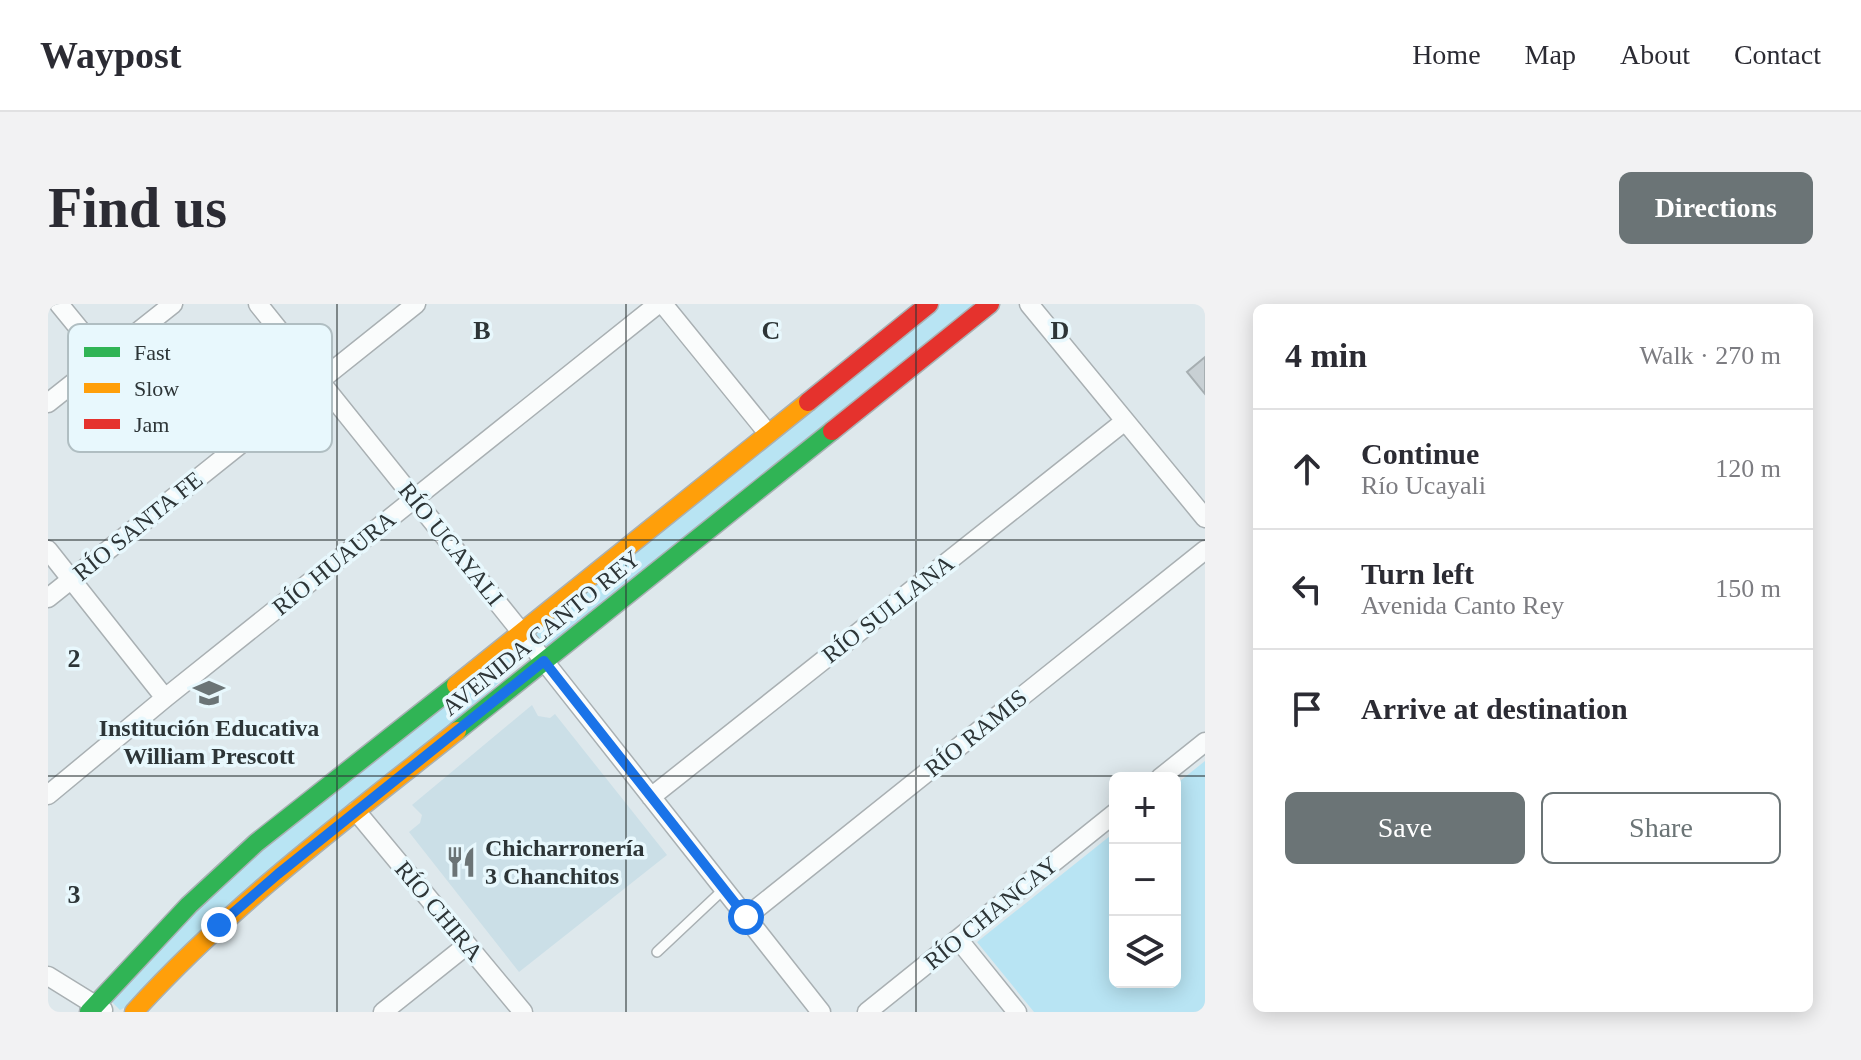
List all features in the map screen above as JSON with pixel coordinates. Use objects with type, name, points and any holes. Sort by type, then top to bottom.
[{"type":"street","points":[[59,304],[75,324]]},
{"type":"street","points":[[148,324],[173,304]]},
{"type":"street","name":"RÍO UCAYALI","points":[[258,304],[274,324]]},
{"type":"street","name":"RÍO SANTA FE","points":[[332,371],[416,304]]},
{"type":"street","points":[[660,304],[762,426]]},
{"type":"street","name":"RÍO HUAURA","points":[[48,795],[165,698],[660,304]]},
{"type":"street","name":"AVENIDA CANTO REY","points":[[96,1010],[189,905],[256,843],[929,304]]},
{"type":"street","name":"AVENIDA CANTO REY","points":[[134,1012],[173,969],[250,897],[990,304]]},
{"type":"street","points":[[1029,304],[1205,518]]},
{"type":"street","points":[[48,403],[68,387]]},
{"type":"street","name":"RÍO UCAYALI","points":[[332,396],[821,1012]]},
{"type":"street","name":"RÍO SULLANA","points":[[651,797],[1125,421]]},
{"type":"street","name":"RÍO SANTA FE","points":[[48,598],[231,452]]},
{"type":"street","points":[[48,550],[165,698]]},
{"type":"street","name":"RÍO RAMIS","points":[[746,917],[1205,550]]},
{"type":"street","points":[[1168,772],[1205,742]]},
{"type":"street","name":"RÍO CHIRA","points":[[356,811],[523,1012]]},
{"type":"street","name":"RÍO CHANCAY","points":[[867,1012],[1109,818]]},
{"type":"street","points":[[958,939],[1017,1012]]},
{"type":"street","points":[[383,1012],[467,945]]},
{"type":"street","points":[[48,976],[96,1010]]},
{"type":"lane","points":[[657,952],[724,889]]},
{"type":"shaded area","points":[[941,304],[974,304],[547,647],[540,643],[535,633]]},
{"type":"shaded area","points":[[508,656],[517,667],[128,1006],[120,1010],[111,1001],[215,886]]},
{"type":"shaded area","points":[[532,705],[538,716],[550,718],[555,714],[667,855],[519,972],[409,832],[420,823],[422,815],[412,805]]},
{"type":"shaded area","points":[[1205,761],[1205,1012],[1034,1012],[977,942],[1109,837],[1109,988],[1181,988],[1181,780]]},
{"type":"building","points":[[1205,357],[1205,394],[1187,372]]},
{"type":"traffic: fast","points":[[457,731],[832,431]]},
{"type":"traffic: fast","points":[[89,1012],[189,905],[256,843],[456,685]]},
{"type":"traffic: slow","points":[[456,685],[808,402]]},
{"type":"traffic: slow","points":[[134,1012],[249,900],[457,731]]},
{"type":"traffic: jam","points":[[808,402],[929,304]]},
{"type":"traffic: jam","points":[[832,431],[990,304]]},
{"type":"place","name":"Institución Educativa William Prescott","points":[[209,693]]},
{"type":"place","name":"Chicharronería 3 Chanchitos","points":[[461,862]]},
{"type":"route","points":[[219,925],[544,661],[746,917]]}]
